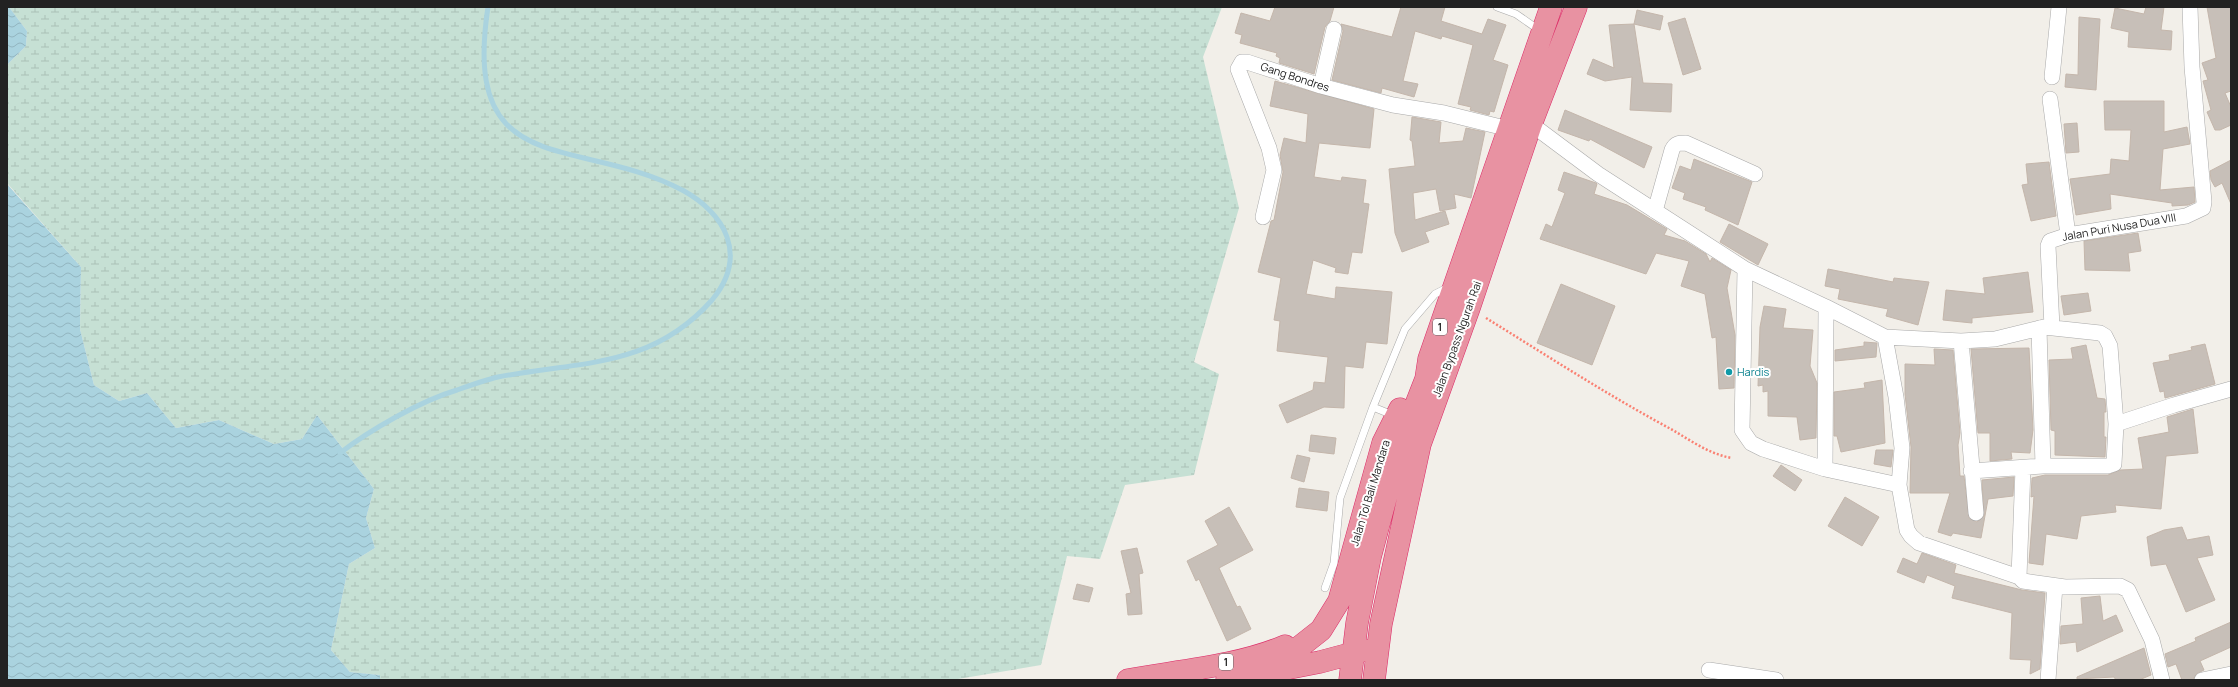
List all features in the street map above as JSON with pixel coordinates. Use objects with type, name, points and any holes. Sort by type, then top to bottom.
[{"type":"highway","name":"Jalan Bypass Ngurah Rai","points":[[1429,359],[1455,284],[1529,131],[1543,33],[1551,7]]},
{"type":"highway","name":"Jalan Bypass Ngurah Rai","points":[[1374,677],[1376,647],[1394,557],[1420,444],[1469,308],[1529,131],[1576,7]]},
{"type":"highway","name":"Jalan Tol Bali Mandara","points":[[1252,676],[1288,656],[1321,630],[1339,601],[1383,444],[1403,419],[1416,375],[1429,359]]},
{"type":"highway","name":"1","points":[[1353,654],[1370,557],[1399,448],[1403,419]]},
{"type":"highway","name":"1","points":[[1128,680],[1271,652],[1321,630]]},
{"type":"highway","name":"Jalan Tol Bali Mandara","points":[[1227,680],[1353,654],[1376,647]]},
{"type":"highway","points":[[1347,679],[1353,654]]},
{"type":"highway","name":"1","points":[[1347,679],[1374,677]]},
{"type":"street","points":[[2052,77],[2059,7]]},
{"type":"street","name":"Jalan Puri Nusa Dua VIII","points":[[2043,466],[2048,246],[2050,241],[2068,235],[2186,216],[2203,208],[2204,202],[2192,67],[2190,7]]},
{"type":"street","points":[[1321,86],[1334,29]]},
{"type":"street","name":"Gang Bondres","points":[[1263,217],[1274,170],[1269,148],[1238,69],[1239,64],[1247,62],[1321,86],[1393,104],[1529,131]]},
{"type":"street","points":[[2050,99],[2068,235]]},
{"type":"street","points":[[1529,131],[1655,210],[1745,269],[1826,307],[1885,337],[1961,341],[1995,339],[2046,328],[2100,333],[2108,341],[2110,346],[2116,424],[2114,464],[2108,466],[2043,466],[1971,471]]},
{"type":"street","points":[[1655,210],[1672,150],[1674,146],[1679,143],[1686,143],[1755,174]]},
{"type":"street","points":[[1745,269],[1742,430],[1751,443],[1762,449],[1825,469],[1899,485]]},
{"type":"street","points":[[1825,469],[1826,307]]},
{"type":"street","points":[[1885,337],[1896,397],[1902,448],[1899,485],[1907,530],[1911,536],[1919,544],[2019,577],[2023,581],[2055,586],[2120,586],[2128,590],[2152,640],[2162,680]]},
{"type":"street","points":[[1961,341],[1971,471],[1976,513]]},
{"type":"street","points":[[2116,424],[2174,405],[2231,389]]},
{"type":"street","points":[[2019,577],[2023,468]]},
{"type":"street","points":[[2048,680],[2055,586]]},
{"type":"street","points":[[1709,670],[1776,680]]},
{"type":"street","points":[[2202,680],[2231,674]]},
{"type":"lane","points":[[1497,7],[1517,11],[1543,33]]},
{"type":"lane","points":[[1325,588],[1334,563],[1340,498],[1373,407],[1405,329],[1435,294],[1455,284]]},
{"type":"lane","points":[[1373,407],[1403,419]]},
{"type":"path","points":[[1469,308],[1638,412],[1700,446],[1721,456],[1732,458]]},
{"type":"green space","points":[[9,7],[1222,7],[1203,57],[1239,208],[1194,362],[1219,374],[1194,475],[1125,485],[1100,559],[1067,556],[1041,665],[952,680],[380,680],[380,675],[350,672],[331,650],[349,564],[375,548],[366,518],[374,489],[317,415],[302,439],[274,444],[219,420],[176,428],[147,393],[119,401],[94,385],[80,329],[81,267],[7,183],[7,65],[26,46],[27,31]]},
{"type":"water","points":[[7,7],[9,7],[27,31],[26,46],[7,65]]},
{"type":"water","points":[[7,184],[81,267],[80,329],[94,385],[119,401],[147,393],[176,428],[219,420],[274,444],[302,439],[317,415],[374,489],[366,518],[375,548],[349,564],[331,650],[350,672],[380,675],[380,680],[7,680]]},
{"type":"building","points":[[1275,7],[1334,7],[1330,21],[1325,27],[1314,74],[1279,63],[1280,58],[1276,56],[1277,53],[1240,43],[1242,35],[1235,33],[1241,13],[1270,21]]},
{"type":"building","points":[[1401,7],[1445,7],[1441,21],[1482,34],[1488,19],[1506,25],[1493,60],[1508,65],[1494,112],[1490,111],[1489,115],[1470,110],[1471,107],[1458,104],[1473,45],[1442,36],[1441,39],[1415,31],[1403,81],[1418,84],[1414,97],[1382,88],[1381,93],[1332,80],[1343,31],[1341,24],[1392,37]]},
{"type":"building","points":[[2146,7],[2164,7],[2161,30],[2172,31],[2171,50],[2128,47],[2129,32],[2111,28],[2115,8],[2144,14]]},
{"type":"building","points":[[2207,7],[2231,7],[2231,91],[2225,93],[2231,107],[2231,125],[2220,130],[2215,130],[2207,112],[2211,110],[2203,81],[2208,80],[2202,63],[2216,58]]},
{"type":"building","points":[[1637,10],[1663,16],[1660,30],[1634,24]]},
{"type":"building","points":[[2079,17],[2100,19],[2096,90],[2065,87],[2066,74],[2078,75]]},
{"type":"building","points":[[1685,18],[1701,69],[1683,75],[1668,23]]},
{"type":"building","points":[[1634,24],[1643,83],[1672,84],[1671,112],[1630,110],[1632,77],[1605,81],[1587,74],[1593,59],[1614,68],[1609,25]]},
{"type":"building","points":[[1275,81],[1374,109],[1370,148],[1319,143],[1314,177],[1341,181],[1342,177],[1366,180],[1363,203],[1369,204],[1362,253],[1352,252],[1348,274],[1335,272],[1336,268],[1313,260],[1306,294],[1335,299],[1336,287],[1392,292],[1387,344],[1366,342],[1363,368],[1345,366],[1344,408],[1324,407],[1287,423],[1279,405],[1313,390],[1314,382],[1325,383],[1328,357],[1277,351],[1280,321],[1274,320],[1281,278],[1258,272],[1271,221],[1274,220],[1283,172],[1280,155],[1284,138],[1306,143],[1308,114],[1270,106]]},
{"type":"building","points":[[2104,101],[2164,101],[2164,132],[2187,127],[2190,144],[2163,149],[2160,190],[2194,187],[2195,202],[2188,205],[2172,206],[2172,203],[2110,194],[2111,209],[2076,215],[2070,179],[2110,174],[2111,159],[2129,161],[2131,130],[2105,130]]},
{"type":"building","points":[[1565,110],[1652,147],[1644,168],[1590,139],[1589,141],[1558,130]]},
{"type":"building","points":[[1412,117],[1441,122],[1439,143],[1463,141],[1466,128],[1485,132],[1471,198],[1454,194],[1456,208],[1440,211],[1436,189],[1413,193],[1415,220],[1445,211],[1449,224],[1425,232],[1429,242],[1402,252],[1395,233],[1389,169],[1415,166],[1412,141],[1410,140]]},
{"type":"building","points":[[2077,123],[2079,152],[2066,153],[2064,124]]},
{"type":"building","points":[[1694,159],[1752,182],[1738,225],[1705,210],[1706,207],[1683,199],[1685,193],[1672,188],[1680,166],[1691,170]]},
{"type":"building","points":[[2231,160],[2231,204],[2222,183],[2215,187],[2211,180],[2210,171]]},
{"type":"building","points":[[2049,162],[2056,216],[2031,221],[2022,185],[2028,184],[2026,164]]},
{"type":"building","points":[[1564,172],[1596,183],[1594,194],[1627,205],[1667,229],[1664,235],[1685,241],[1706,254],[1710,262],[1712,258],[1731,270],[1727,288],[1735,335],[1734,388],[1719,389],[1716,337],[1712,338],[1705,294],[1681,286],[1689,261],[1656,253],[1646,274],[1540,239],[1546,224],[1552,227],[1565,193],[1558,190]]},
{"type":"building","points":[[1729,224],[1768,244],[1758,265],[1720,242]]},
{"type":"building","points":[[2138,233],[2141,251],[2128,253],[2130,271],[2085,270],[2084,241]]},
{"type":"building","points":[[1828,269],[1893,282],[1894,278],[1929,282],[1918,325],[1886,316],[1888,309],[1838,299],[1840,289],[1825,286]]},
{"type":"building","points":[[2028,272],[2033,312],[1972,318],[1972,323],[1943,320],[1946,290],[1985,294],[1983,278]]},
{"type":"building","points":[[1561,284],[1615,306],[1592,365],[1537,343]]},
{"type":"building","points":[[2088,293],[2091,311],[2064,315],[2061,296]]},
{"type":"building","points":[[1764,306],[1786,309],[1783,328],[1813,330],[1810,366],[1817,383],[1816,438],[1800,440],[1797,417],[1768,416],[1768,391],[1763,392],[1763,385],[1758,386],[1760,327]]},
{"type":"building","points":[[1864,342],[1877,343],[1876,357],[1835,361],[1835,350],[1864,346]]},
{"type":"building","points":[[2205,344],[2215,384],[2165,398],[2164,391],[2160,392],[2153,363],[2170,360],[2169,355],[2192,350],[2191,347]]},
{"type":"building","points":[[2086,345],[2097,398],[2105,399],[2105,457],[2055,455],[2055,431],[2051,430],[2049,360],[2073,359],[2071,348]]},
{"type":"building","points":[[2029,348],[2033,430],[2030,453],[2011,452],[2012,459],[1990,461],[1990,433],[1978,433],[1971,349]]},
{"type":"building","points":[[1934,349],[1953,350],[1960,433],[1958,445],[1960,476],[1964,476],[1969,518],[1977,522],[1984,516],[1982,480],[2014,477],[2013,496],[1988,499],[1981,538],[1953,533],[1951,536],[1938,532],[1950,493],[1910,493],[1911,447],[1905,394],[1905,364],[1935,365]]},
{"type":"building","points":[[1882,380],[1885,443],[1841,452],[1837,436],[1834,436],[1834,392],[1865,388],[1864,383]]},
{"type":"building","points":[[2193,409],[2198,453],[2166,456],[2161,509],[2115,505],[2116,512],[2081,516],[2077,539],[2046,534],[2043,565],[2029,563],[2034,496],[2031,497],[2032,478],[2045,475],[2108,475],[2120,470],[2143,469],[2138,438],[2169,432],[2167,417]]},
{"type":"building","points":[[1311,435],[1336,438],[1334,454],[1309,451]]},
{"type":"building","points":[[1876,450],[1893,450],[1891,467],[1874,464]]},
{"type":"building","points":[[1297,455],[1310,458],[1304,482],[1291,478]]},
{"type":"building","points":[[1781,465],[1802,480],[1795,491],[1773,476]]},
{"type":"building","points":[[1299,488],[1329,492],[1327,511],[1296,507]]},
{"type":"building","points":[[1845,497],[1879,517],[1862,546],[1828,526]]},
{"type":"building","points":[[1229,507],[1253,550],[1219,568],[1237,607],[1240,606],[1251,629],[1227,641],[1199,579],[1196,581],[1187,561],[1218,545],[1205,521]]},
{"type":"building","points":[[2182,527],[2187,540],[2209,536],[2213,555],[2197,558],[2215,600],[2186,612],[2166,564],[2151,566],[2147,537],[2164,530]]},
{"type":"building","points":[[1137,548],[1143,573],[1139,574],[1142,614],[1128,615],[1126,594],[1131,593],[1121,551]]},
{"type":"building","points":[[1922,553],[1956,565],[1954,573],[2022,590],[2045,593],[2040,669],[2030,674],[2031,660],[2010,659],[2012,613],[1952,598],[1955,586],[1927,575],[1924,583],[1897,572],[1903,558],[1917,564]]},
{"type":"building","points":[[1077,584],[1093,588],[1089,602],[1073,599]]},
{"type":"building","points":[[2100,596],[2103,621],[2116,615],[2123,631],[2077,652],[2076,642],[2060,644],[2061,626],[2083,624],[2081,598]]},
{"type":"building","points":[[2231,622],[2231,647],[2200,661],[2204,670],[2196,674],[2193,680],[2182,680],[2176,664],[2168,667],[2165,654],[2196,641],[2195,638]]},
{"type":"building","points":[[2144,648],[2151,675],[2139,680],[2116,680],[2114,677],[2077,679],[2077,677]]},
{"type":"waterway","points":[[340,453],[380,426],[427,401],[443,395],[498,377],[586,364],[613,358],[639,350],[664,339],[689,322],[712,300],[722,286],[728,270],[730,254],[727,237],[724,230],[710,210],[691,195],[644,174],[536,144],[510,128],[492,102],[484,63],[488,7]]},
{"type":"place","name":"Hardis","points":[[1729,372]]}]
